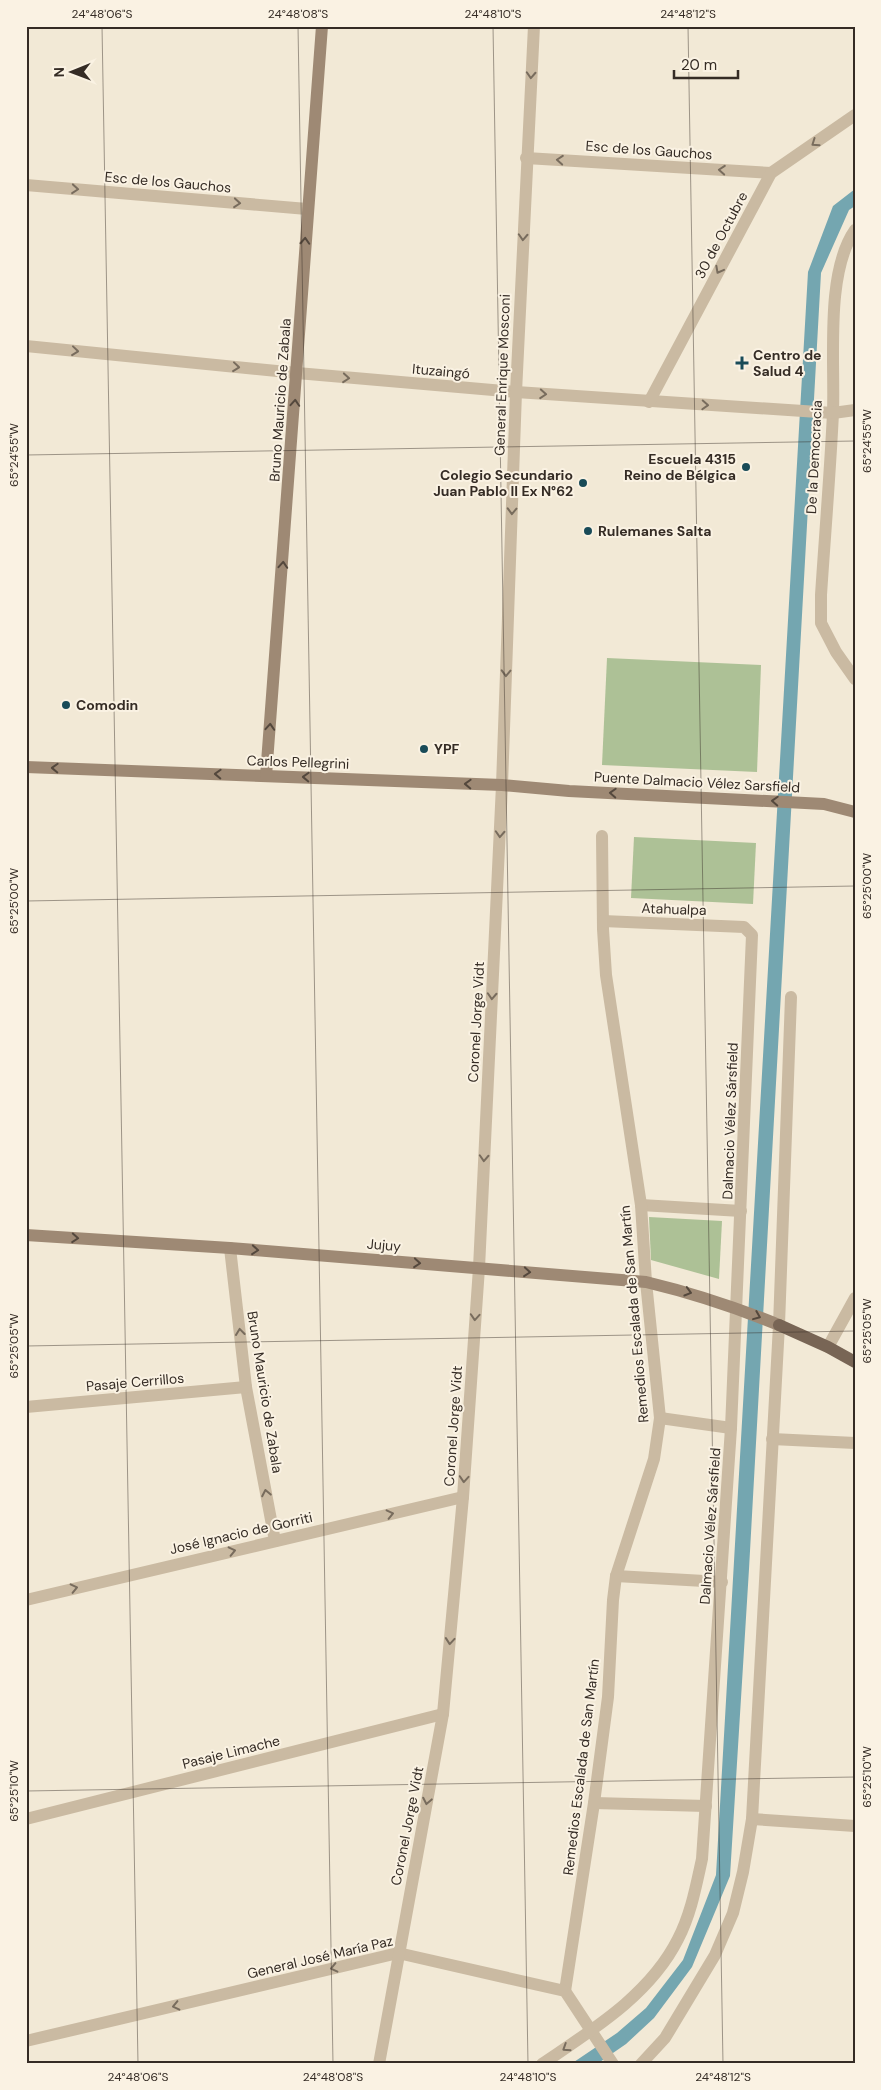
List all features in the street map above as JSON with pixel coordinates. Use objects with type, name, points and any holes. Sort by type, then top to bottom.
[{"type":"main road","name":"Bruno Mauricio de Zabala","points":[[266,776],[322,26]]},
{"type":"main road","name":"Carlos Pellegrini","points":[[26,767],[502,785],[569,791]]},
{"type":"main road","name":"Puente Dalmacio Vélez Sarsfield","points":[[569,791],[824,804],[855,812]]},
{"type":"main road","name":"Jujuy","points":[[26,1235],[230,1248],[646,1282],[688,1292],[735,1307],[779,1325]]},
{"type":"main road","points":[[779,1325],[828,1346],[855,1362]]},
{"type":"street","name":"General Enrique Mosconi","points":[[502,785],[516,392],[526,158],[534,26]]},
{"type":"street","name":"30 de Octubre","points":[[649,402],[771,173],[855,116]]},
{"type":"street","name":"Esc de los Gauchos","points":[[526,158],[771,173]]},
{"type":"street","name":"Esc de los Gauchos","points":[[26,185],[307,209]]},
{"type":"street","name":"De la Democracia","points":[[855,230],[840,265],[834,303],[833,413],[821,595],[822,623],[836,652],[855,679]]},
{"type":"street","name":"Ituzaingó","points":[[26,346],[297,373],[516,392],[833,413],[855,410]]},
{"type":"street","name":"Coronel Jorge Vidt","points":[[379,2064],[443,1714],[463,1498],[479,1268],[502,785]]},
{"type":"street","name":"Remedios Escalada de San Martín","points":[[565,1991],[608,1697],[616,1576],[654,1459],[660,1418],[646,1282],[641,1206],[606,975],[602,836]]},
{"type":"street","name":"Atahualpa","points":[[603,921],[744,927]]},
{"type":"street","name":"Dalmacio Vélez Sársfield","points":[[542,2064],[591,2031],[639,1992],[658,1970],[678,1939],[693,1902],[702,1859],[722,1582],[741,1211],[752,935],[744,927]]},
{"type":"street","points":[[641,2064],[665,2038],[716,1955],[733,1913],[743,1872],[752,1819],[779,1325],[792,997]]},
{"type":"street","points":[[641,1206],[741,1211]]},
{"type":"street","name":"Bruno Mauricio de Zabala","points":[[230,1248],[246,1387],[276,1540]]},
{"type":"street","points":[[828,1346],[855,1298]]},
{"type":"street","name":"Pasaje Cerrillos","points":[[26,1407],[246,1387]]},
{"type":"street","points":[[660,1418],[731,1428]]},
{"type":"street","points":[[772,1438],[855,1443]]},
{"type":"street","name":"José Ignacio de Gorriti","points":[[26,1600],[276,1540],[463,1498]]},
{"type":"street","points":[[616,1576],[722,1582]]},
{"type":"street","name":"Pasaje Limache","points":[[26,1819],[443,1714]]},
{"type":"street","points":[[594,1803],[706,1806]]},
{"type":"street","points":[[752,1819],[855,1826]]},
{"type":"street","name":"General José María Paz","points":[[26,2041],[398,1953],[565,1991]]},
{"type":"street","points":[[565,1991],[613,2064]]},
{"type":"green space","points":[[607,658],[761,665],[757,772],[602,765]]},
{"type":"green space","points":[[634,837],[756,843],[753,904],[631,898]]},
{"type":"green space","points":[[649,1217],[722,1221],[719,1279],[651,1260]]},
{"type":"water","points":[[855,189],[855,206],[849,210],[821,273],[749,1569],[730,1876],[692,1967],[654,2018],[626,2044],[597,2064],[571,2064],[617,2033],[646,2008],[683,1960],[716,1875],[808,272],[833,206]]},
{"type":"place","name":"Centro de Salud 4","points":[[742,363]]},
{"type":"place","name":"Escuela 4315 Reino de Bélgica","points":[[746,467]]},
{"type":"place","name":"Colegio Secundario Juan Pablo II Ex N°62","points":[[583,483]]},
{"type":"place","name":"Rulemanes Salta","points":[[588,531]]},
{"type":"place","name":"Comodin","points":[[66,705]]},
{"type":"place","name":"YPF","points":[[424,749]]}]
